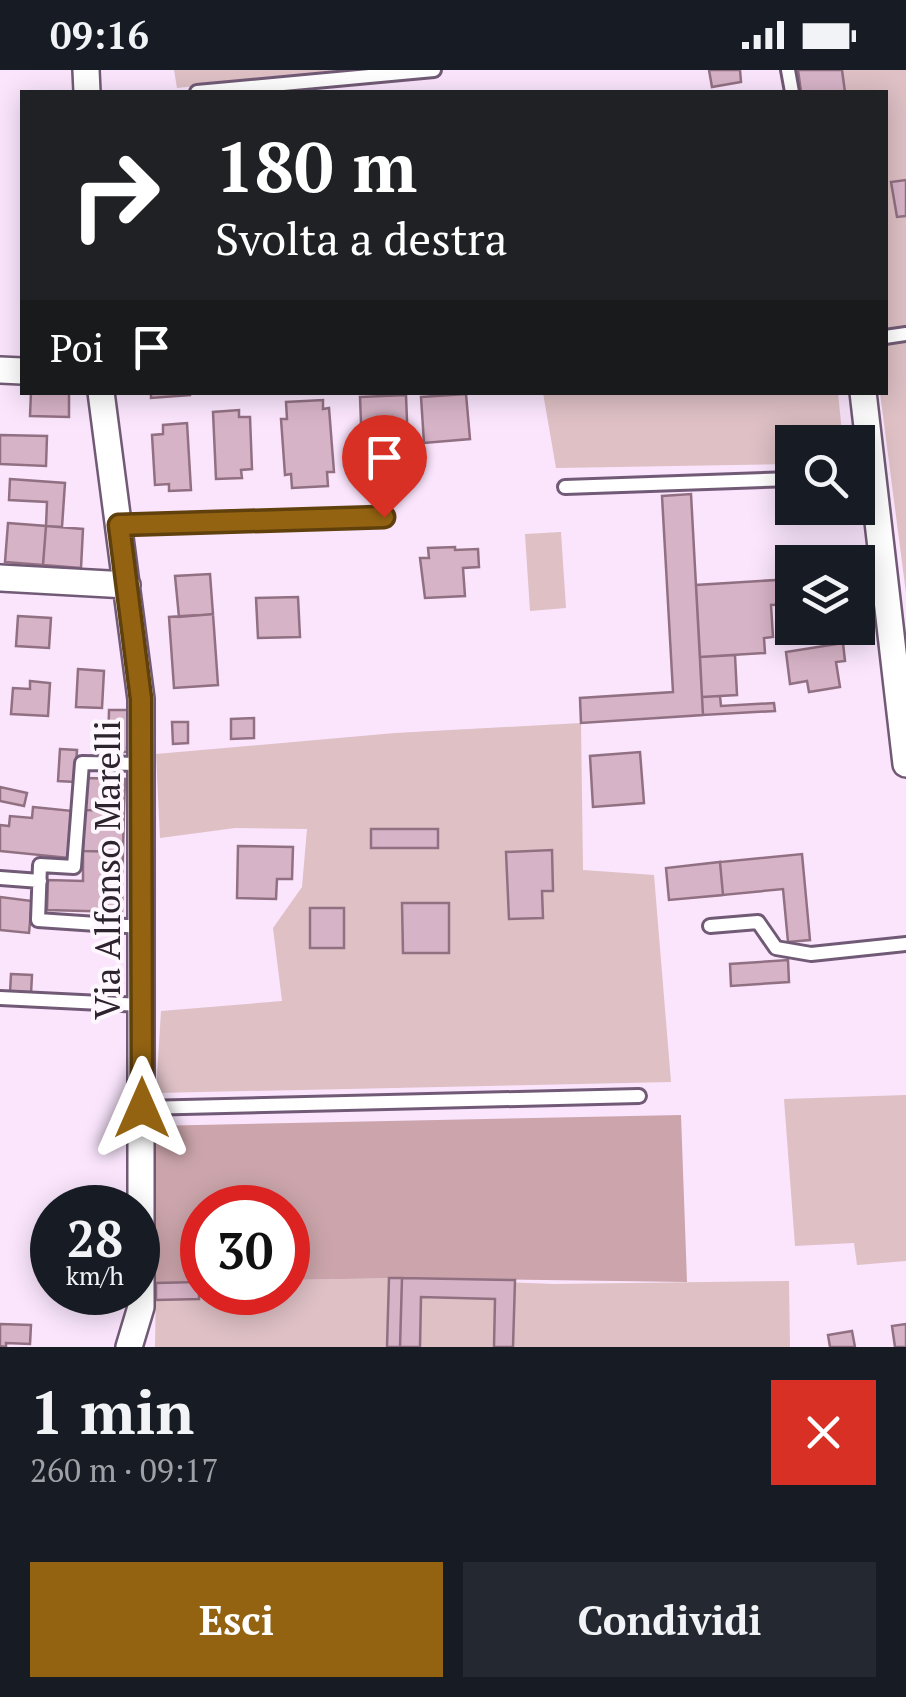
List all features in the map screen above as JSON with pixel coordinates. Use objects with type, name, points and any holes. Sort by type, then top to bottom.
[{"type":"street","name":"Via Alfonso Marelli","points":[[101,395],[141,699],[141,1313],[130,1347]]},
{"type":"street","points":[[863,395],[864,425]]},
{"type":"street","points":[[872,525],[906,764]]},
{"type":"street","points":[[0,578],[127,585]]},
{"type":"lane","points":[[219,90],[434,70]]},
{"type":"lane","points":[[565,487],[775,480]]},
{"type":"lane","points":[[119,525],[384,517]]},
{"type":"lane","points":[[142,764],[82,763],[74,868],[40,865],[38,920],[142,927]]},
{"type":"lane","points":[[0,878],[40,881]]},
{"type":"lane","points":[[710,926],[758,922],[776,948],[811,954],[906,944]]},
{"type":"lane","points":[[0,998],[143,1005]]},
{"type":"lane","points":[[142,1108],[639,1096]]},
{"type":"shaded area","points":[[174,70],[348,70],[177,88]]},
{"type":"shaded area","points":[[842,70],[906,70],[906,593],[880,395],[888,395],[888,90],[845,90]]},
{"type":"shaded area","points":[[543,395],[838,395],[841,425],[775,425],[775,464],[556,468]]},
{"type":"shaded area","points":[[561,532],[566,608],[530,611],[525,534]]},
{"type":"shaded area","points":[[581,723],[583,870],[654,875],[671,1082],[156,1093],[161,1011],[282,1001],[273,928],[302,887],[307,829],[235,828],[160,838],[156,754],[395,733]],"holes":[[[552,851],[553,890],[542,891],[543,917],[507,852]],[[449,903],[449,953],[403,953],[402,904]],[[310,908],[344,948],[310,947]]]},
{"type":"shaded area","points":[[906,1095],[906,1261],[857,1265],[854,1243],[795,1246],[784,1099]]},
{"type":"shaded area","points":[[681,1115],[687,1282],[310,1280],[310,1185],[180,1185],[180,1282],[160,1283],[160,1185],[153,1185],[151,1126]]},
{"type":"shaded area","points":[[402,1278],[554,1284],[789,1281],[790,1347],[155,1347],[160,1283],[180,1282],[180,1315],[310,1315],[310,1280]]},
{"type":"building","points":[[709,70],[740,70],[741,82],[712,87]]},
{"type":"building","points":[[798,70],[842,70],[845,90],[801,90]]},
{"type":"building","points":[[906,180],[906,216],[897,217],[891,182]]},
{"type":"building","points":[[31,395],[69,395],[69,417],[30,416]]},
{"type":"building","points":[[406,395],[408,447],[362,449],[360,397]]},
{"type":"building","points":[[466,395],[470,439],[424,443],[421,397]]},
{"type":"building","points":[[323,400],[323,409],[329,408],[334,472],[327,472],[328,486],[292,488],[291,474],[285,475],[281,419],[287,419],[286,402]]},
{"type":"building","points":[[239,410],[239,417],[250,417],[252,469],[241,470],[242,478],[216,479],[213,412]]},
{"type":"building","points":[[187,423],[191,490],[169,491],[169,484],[155,485],[152,435],[163,434],[163,425]]},
{"type":"building","points":[[0,435],[47,436],[46,466],[0,464]]},
{"type":"building","points":[[10,479],[65,483],[62,527],[46,526],[47,502],[9,500]]},
{"type":"building","points":[[691,494],[703,715],[581,723],[580,698],[673,692],[662,496]]},
{"type":"building","points":[[8,523],[46,526],[43,565],[5,562]]},
{"type":"building","points":[[46,526],[83,529],[81,568],[43,565]]},
{"type":"building","points":[[428,548],[478,549],[479,567],[463,568],[465,596],[425,598],[420,558],[429,558]]},
{"type":"building","points":[[210,574],[213,614],[179,617],[175,576]]},
{"type":"building","points":[[775,580],[775,605],[771,605],[773,637],[764,638],[765,653],[700,657],[696,585]]},
{"type":"building","points":[[298,597],[300,637],[258,638],[256,598]]},
{"type":"building","points":[[213,614],[218,685],[174,688],[169,617]]},
{"type":"building","points":[[18,616],[51,618],[49,648],[16,646]]},
{"type":"building","points":[[843,645],[845,661],[836,662],[840,687],[809,692],[807,681],[790,684],[786,652]]},
{"type":"building","points":[[735,655],[737,695],[702,697],[700,657]]},
{"type":"building","points":[[78,669],[104,671],[102,708],[76,707]]},
{"type":"building","points":[[30,681],[50,683],[48,716],[11,714],[13,688],[30,689]]},
{"type":"building","points":[[720,696],[721,706],[774,703],[775,711],[703,715],[702,697]]},
{"type":"building","points":[[109,710],[128,710],[127,752],[108,752]]},
{"type":"building","points":[[254,718],[254,738],[231,739],[231,719]]},
{"type":"building","points":[[172,722],[188,722],[188,743],[173,744]]},
{"type":"building","points":[[60,749],[77,750],[75,782],[58,781]]},
{"type":"building","points":[[640,752],[644,803],[593,807],[590,756]]},
{"type":"building","points":[[85,778],[125,779],[124,811],[84,810]]},
{"type":"building","points":[[0,787],[27,793],[24,806],[0,801]]},
{"type":"building","points":[[33,807],[73,811],[69,858],[0,851],[0,825],[9,826],[10,816],[32,818]]},
{"type":"building","points":[[84,810],[124,811],[123,852],[83,851]]},
{"type":"building","points":[[371,829],[438,829],[438,848],[371,848]]},
{"type":"building","points":[[238,846],[293,847],[292,879],[277,879],[276,899],[237,898]]},
{"type":"building","points":[[552,850],[553,891],[542,891],[543,918],[509,919],[506,852]]},
{"type":"building","points":[[83,851],[123,852],[122,912],[47,910],[48,880],[83,881]]},
{"type":"building","points":[[802,854],[810,940],[788,942],[783,889],[723,895],[720,862]]},
{"type":"building","points":[[720,862],[723,895],[669,900],[666,868]]},
{"type":"building","points":[[0,897],[32,901],[29,933],[0,930]]},
{"type":"building","points":[[402,903],[449,903],[449,953],[403,953]]},
{"type":"building","points":[[310,908],[344,908],[344,948],[310,948]]},
{"type":"building","points":[[788,960],[789,982],[731,986],[730,964]]},
{"type":"building","points":[[11,974],[32,975],[31,994],[10,993]]},
{"type":"building","points":[[389,1278],[402,1278],[400,1347],[387,1347]]},
{"type":"building","points":[[402,1278],[515,1280],[513,1347],[494,1347],[495,1299],[421,1297],[420,1347],[400,1347]]},
{"type":"building","points":[[180,1282],[180,1299],[160,1300],[160,1283]]},
{"type":"building","points":[[0,1324],[31,1325],[30,1344],[0,1346]]},
{"type":"building","points":[[906,1324],[906,1347],[895,1347],[892,1326]]},
{"type":"building","points":[[852,1331],[855,1347],[830,1347],[828,1335]]},
{"type":"route","points":[[142,1108],[141,699],[119,525],[384,517]]}]
